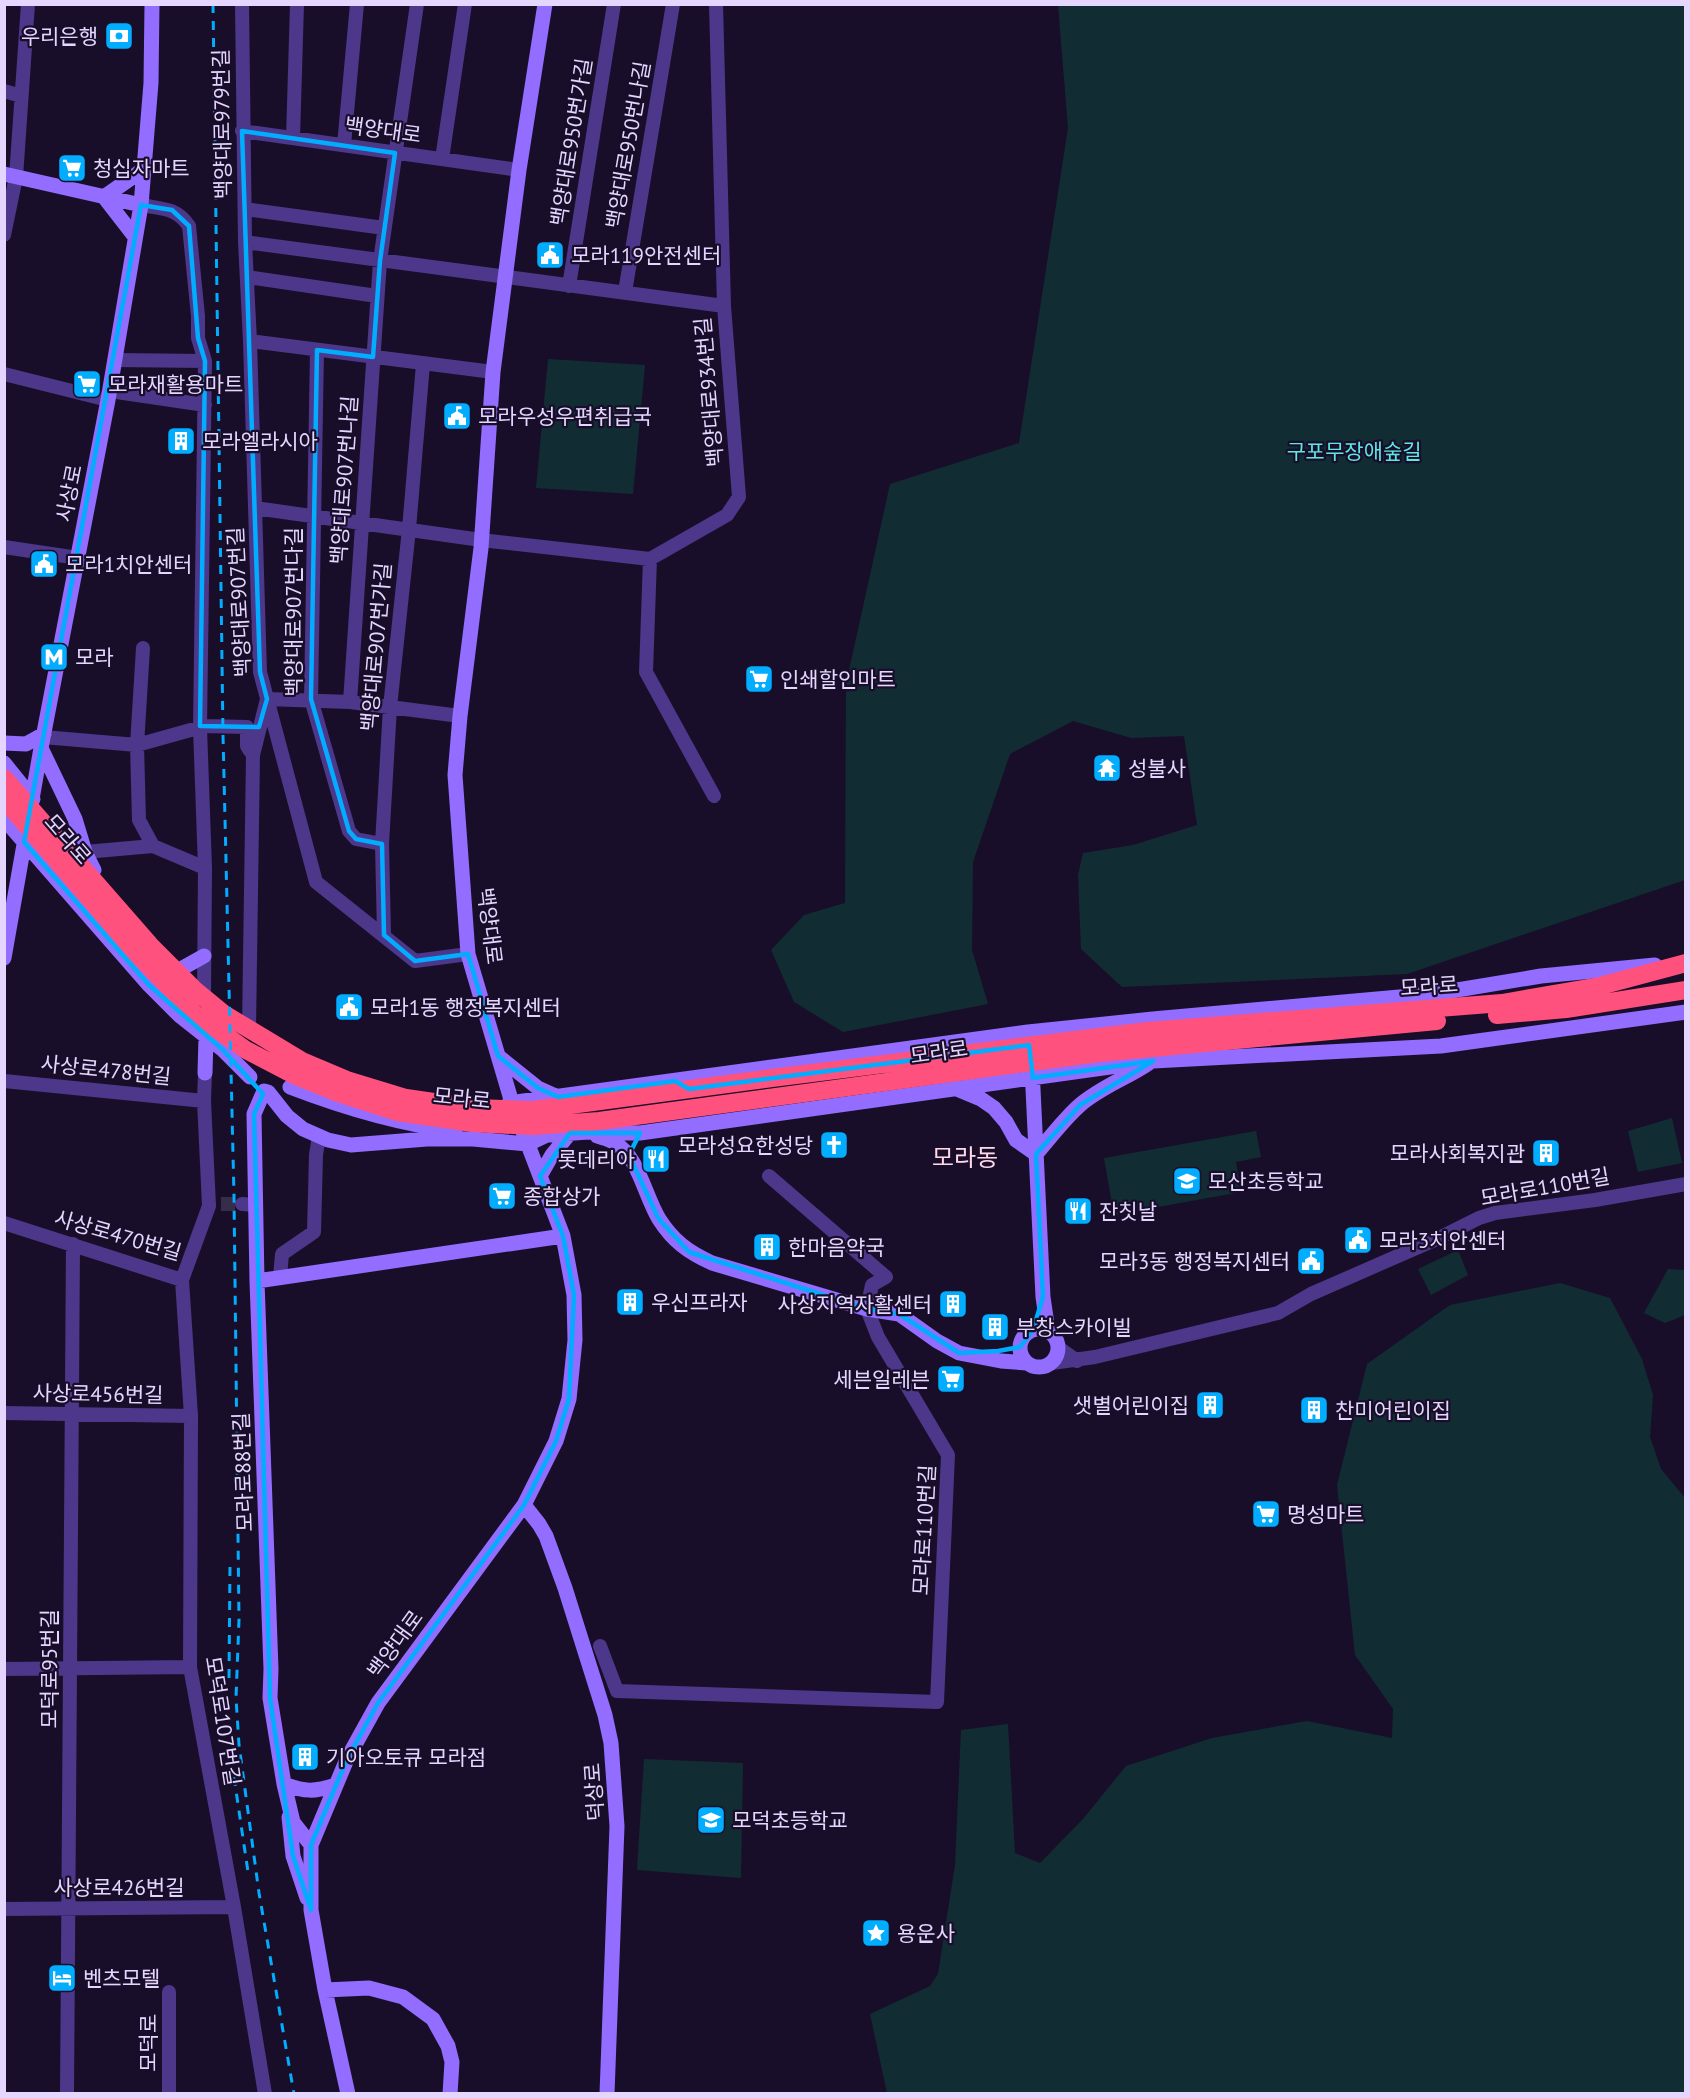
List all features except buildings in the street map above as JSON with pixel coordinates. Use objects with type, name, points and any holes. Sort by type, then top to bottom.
[{"type":"highway","name":"모라로","points":[[4,778],[150,945],[196,991],[224,1014],[302,1061],[347,1080],[406,1098],[475,1108],[533,1110],[1047,1042],[1209,1034],[1566,1009],[1686,990]]},
{"type":"highway","name":"모라로","points":[[4,799],[136,953],[194,1013],[246,1050],[297,1076],[338,1093],[397,1112],[472,1123],[523,1126],[599,1121],[1088,1055],[1209,1034],[1502,1004],[1600,986],[1685,963]]},
{"type":"main road","name":"사상로","points":[[4,958],[11,886],[20,871],[109,395],[141,205],[151,82],[152,4]]},
{"type":"main road","name":"백양대로","points":[[348,2094],[325,1990],[312,1910],[310,1845],[347,1759],[378,1702],[524,1505],[544,1470],[569,1399],[575,1340],[574,1295],[563,1236],[512,1103],[468,954],[455,775],[481,540],[493,372],[519,170],[545,4]]},
{"type":"main road","points":[[104,197],[144,169]]},
{"type":"main road","points":[[10,175],[141,205]]},
{"type":"main road","points":[[104,197],[135,237]]},
{"type":"main road","points":[[4,743],[26,744],[43,740],[75,819],[85,852],[94,870]]},
{"type":"main road","name":"모라로","points":[[4,764],[179,970],[204,994],[264,1041]]},
{"type":"main road","name":"모라로","points":[[4,819],[149,985],[179,1015],[226,1053],[250,1077]]},
{"type":"main road","points":[[20,871],[44,865]]},
{"type":"main road","points":[[179,970],[204,956]]},
{"type":"main road","name":"모라로","points":[[299,1055],[330,1072],[392,1090],[464,1101],[512,1103],[1028,1032],[1432,994],[1541,976],[1685,963]]},
{"type":"main road","name":"모라로","points":[[266,1091],[287,1116],[303,1129],[328,1140],[351,1145],[427,1139],[525,1138],[588,1132],[640,1133],[1153,1061],[1441,1046],[1686,1012]]},
{"type":"main road","points":[[1028,1032],[1033,1078],[1043,1297],[1040,1331]]},
{"type":"main road","points":[[205,1073],[206,1037]]},
{"type":"main road","points":[[277,1039],[286,1041],[299,1055],[300,1073],[296,1081],[282,1092],[266,1091],[257,1086],[250,1077],[247,1064],[249,1055],[253,1048],[264,1041],[277,1039]]},
{"type":"main road","points":[[205,1073],[226,1053]]},
{"type":"main road","points":[[498,1056],[538,1088],[558,1097]]},
{"type":"main road","points":[[1036,1154],[1080,1105],[1153,1061]]},
{"type":"main road","points":[[675,1081],[693,1091],[701,1101],[702,1110],[699,1120],[694,1124]]},
{"type":"main road","name":"모라로","points":[[290,1087],[339,1104],[424,1127],[525,1138]]},
{"type":"main road","points":[[956,1088],[981,1099],[994,1108],[1006,1122],[1016,1140],[1036,1154]]},
{"type":"main road","name":"모라로88번길","points":[[266,1091],[254,1114],[249,1204],[257,1281],[270,1698],[284,1784],[293,1822],[310,1845]]},
{"type":"main road","points":[[588,1132],[616,1143],[629,1155],[640,1133]]},
{"type":"main road","points":[[540,1176],[552,1155],[570,1133]]},
{"type":"main road","name":"모라로110번길","points":[[629,1155],[658,1218],[689,1252],[712,1263],[867,1309],[899,1314],[937,1341],[959,1353],[1001,1361],[1027,1362],[1037,1367],[1052,1363]]},
{"type":"main road","points":[[257,1281],[563,1236]]},
{"type":"main road","points":[[1027,1362],[1020,1347],[1023,1339],[1040,1331],[1056,1338],[1059,1348],[1052,1363]]},
{"type":"main road","points":[[959,1353],[999,1351],[1020,1347]]},
{"type":"main road","name":"덕상로","points":[[524,1505],[546,1536],[605,1715],[611,1743],[617,1826],[607,2094]]},
{"type":"main road","points":[[284,1784],[302,1790],[318,1791],[336,1785]]},
{"type":"main road","points":[[288,1802],[292,1856],[312,1910]]},
{"type":"main road","points":[[325,1990],[369,1988],[403,1996],[433,2019],[448,2046],[452,2062],[450,2094]]},
{"type":"street","points":[[4,235],[21,96],[28,4]]},
{"type":"street","name":"백양대로979번길","points":[[242,4],[244,243]]},
{"type":"street","points":[[292,138],[297,4]]},
{"type":"street","points":[[344,145],[357,4]]},
{"type":"street","name":"백양대로907번나길","points":[[351,702],[380,261],[417,4]]},
{"type":"street","points":[[442,159],[465,4]]},
{"type":"street","name":"백양대로950번가길","points":[[569,286],[614,4]]},
{"type":"street","name":"백양대로950번나길","points":[[625,292],[673,4]]},
{"type":"street","name":"백양대로934번길","points":[[650,559],[727,515],[739,497],[724,306],[716,4]]},
{"type":"street","points":[[4,91],[21,96]]},
{"type":"street","name":"백양대로","points":[[242,131],[519,170]]},
{"type":"street","points":[[141,205],[172,210],[182,215],[189,226],[198,338],[205,361],[200,728],[205,868],[204,994]]},
{"type":"street","points":[[245,209],[384,228]]},
{"type":"street","points":[[244,243],[724,306]]},
{"type":"street","name":"백양대로907번길","points":[[244,243],[250,341],[260,672],[316,882],[415,961],[468,954]]},
{"type":"street","points":[[247,277],[377,296]]},
{"type":"street","points":[[250,341],[493,372]]},
{"type":"street","name":"백양대로907번다길","points":[[317,350],[311,699],[349,831],[356,839],[382,843]]},
{"type":"street","points":[[115,360],[205,361]]},
{"type":"street","name":"백양대로907번가길","points":[[384,935],[382,843],[390,707],[409,529],[423,364]]},
{"type":"street","points":[[4,374],[109,395],[205,405]]},
{"type":"street","points":[[255,508],[481,540],[650,559],[646,672],[714,796]]},
{"type":"street","points":[[4,547],[78,558]]},
{"type":"street","points":[[143,648],[137,746],[139,820],[153,846]]},
{"type":"street","points":[[249,1028],[253,755],[267,699],[351,702],[460,716]]},
{"type":"street","points":[[43,740],[137,746],[200,728],[247,727],[247,746],[253,755]]},
{"type":"street","points":[[85,852],[153,846],[205,868]]},
{"type":"street","points":[[204,1101],[205,1073]]},
{"type":"street","name":"사상로478번길","points":[[4,1081],[204,1101]]},
{"type":"street","name":"사상로470번길","points":[[4,1223],[182,1280],[215,1205],[204,1101]]},
{"type":"street","points":[[280,1278],[282,1254],[314,1232],[316,1155],[319,1136]]},
{"type":"street","points":[[769,1176],[886,1277],[872,1285],[867,1309]]},
{"type":"street","name":"모라로110번길","points":[[1052,1363],[1077,1361],[1278,1313],[1311,1294],[1495,1212],[1595,1200],[1686,1184]]},
{"type":"street","name":"모덕로95번길","points":[[67,2094],[73,1244]]},
{"type":"street","name":"모덕로107번길","points":[[182,1280],[191,1416],[190,1668],[234,1907],[265,2094]]},
{"type":"street","name":"모라로110번길","points":[[600,1646],[617,1691],[937,1702],[948,1455],[878,1337],[867,1309]]},
{"type":"street","points":[[1059,1348],[1077,1361]]},
{"type":"street","name":"사상로456번길","points":[[4,1413],[191,1416]]},
{"type":"street","points":[[4,1669],[190,1668]]},
{"type":"street","name":"사상로426번길","points":[[4,1909],[234,1907]]},
{"type":"street","name":"모덕로","points":[[169,1992],[169,2094]]},
{"type":"highlighted area","points":[[242,131],[395,153],[380,261],[373,357],[317,350],[311,699],[349,831],[356,839],[382,844],[384,935],[415,961],[468,954],[498,1056],[538,1088],[558,1097],[675,1081],[689,1089],[1029,1045],[1033,1078],[1153,1061],[1080,1105],[1036,1154],[1043,1297],[1033,1330],[1020,1347],[998,1351],[959,1353],[899,1314],[867,1309],[689,1252],[658,1218],[629,1155],[640,1133],[570,1133],[540,1176],[563,1236],[574,1295],[569,1399],[556,1441],[524,1505],[378,1703],[347,1759],[311,1845],[311,1910],[293,1856],[270,1698],[254,1114],[263,1094],[222,1049],[149,985],[24,842],[141,205],[172,210],[189,226],[198,338],[205,361],[200,726],[259,727],[267,699],[260,672]]},
{"type":"green space","name":"구포무장애숲길","points":[[1058,5],[1685,5],[1685,880],[1407,974],[1122,987],[1081,949],[1078,875],[1083,853],[1133,845],[1197,825],[1184,736],[1131,738],[1073,721],[1010,754],[973,862],[972,950],[988,1004],[843,1032],[794,1002],[771,950],[804,915],[845,903],[846,684],[890,484],[1019,443],[1068,128]]},
{"type":"green space","points":[[548,359],[645,365],[633,494],[536,488]]},
{"type":"green space","points":[[1672,1118],[1682,1163],[1638,1172],[1628,1131]]},
{"type":"green space","points":[[1256,1131],[1261,1157],[1236,1162],[1241,1192],[1114,1215],[1104,1158]]},
{"type":"green space","points":[[1458,1250],[1468,1275],[1431,1295],[1418,1269]]},
{"type":"green space","points":[[1668,1269],[1685,1270],[1685,1315],[1665,1323],[1644,1313]]},
{"type":"green space","points":[[1560,1283],[1610,1298],[1642,1359],[1653,1395],[1650,1437],[1661,1469],[1685,1498],[1685,2093],[887,2093],[870,2014],[930,1986],[938,1974],[955,1865],[961,1730],[1008,1724],[1015,1853],[1040,1863],[1083,1819],[1126,1766],[1212,1738],[1307,1721],[1392,1738],[1393,1709],[1355,1655],[1337,1485],[1367,1364],[1450,1305]]},
{"type":"green space","points":[[644,1759],[743,1763],[741,1878],[637,1870]]},
{"type":"tunnel","points":[[221,1204],[242,1204]]},
{"type":"railway","points":[[213,4],[223,735],[234,1196],[239,1620],[236,1698],[239,1745],[259,1893],[294,2094]]},
{"type":"railway","points":[[229,1678],[230,1564]]},
{"type":"railway","points":[[234,1777],[248,1872]]},
{"type":"place","name":"우리은행","points":[[119,36]]},
{"type":"place","name":"청십자마트","points":[[72,168]]},
{"type":"place","name":"모라119안전센터","points":[[550,255]]},
{"type":"place","name":"모라재활용마트","points":[[87,384]]},
{"type":"place","name":"모라우성우편취급국","points":[[457,416]]},
{"type":"place","name":"모라엘라시아","points":[[181,441]]},
{"type":"place","name":"모라1치안센터","points":[[44,564]]},
{"type":"place","name":"모라","points":[[54,657]]},
{"type":"place","name":"인쇄할인마트","points":[[759,679]]},
{"type":"place","name":"성불사","points":[[1107,768]]},
{"type":"place","name":"모라1동 행정복지센터","points":[[349,1007]]},
{"type":"place","name":"모라성요한성당","points":[[834,1145]]},
{"type":"place","name":"모라사회복지관","points":[[1546,1153]]},
{"type":"place","name":"롯데리아","points":[[656,1159]]},
{"type":"place","name":"모산초등학교","points":[[1187,1181]]},
{"type":"place","name":"종합상가","points":[[502,1196]]},
{"type":"place","name":"잔칫날","points":[[1078,1211]]},
{"type":"place","name":"모라3치안센터","points":[[1358,1240]]},
{"type":"place","name":"한마음약국","points":[[767,1247]]},
{"type":"place","name":"모라3동 행정복지센터","points":[[1311,1261]]},
{"type":"place","name":"우신프라자","points":[[630,1302]]},
{"type":"place","name":"사상지역자활센터","points":[[953,1304]]},
{"type":"place","name":"부창스카이빌","points":[[995,1327]]},
{"type":"place","name":"세븐일레븐","points":[[951,1379]]},
{"type":"place","name":"샛별어린이집","points":[[1210,1405]]},
{"type":"place","name":"찬미어린이집","points":[[1314,1410]]},
{"type":"place","name":"명성마트","points":[[1266,1514]]},
{"type":"place","name":"기아오토큐 모라점","points":[[305,1757]]},
{"type":"place","name":"모덕초등학교","points":[[711,1820]]},
{"type":"place","name":"용운사","points":[[876,1933]]},
{"type":"place","name":"벤츠모텔","points":[[62,1978]]},
{"type":"district","name":"모라동","points":[[965,1157]]}]
